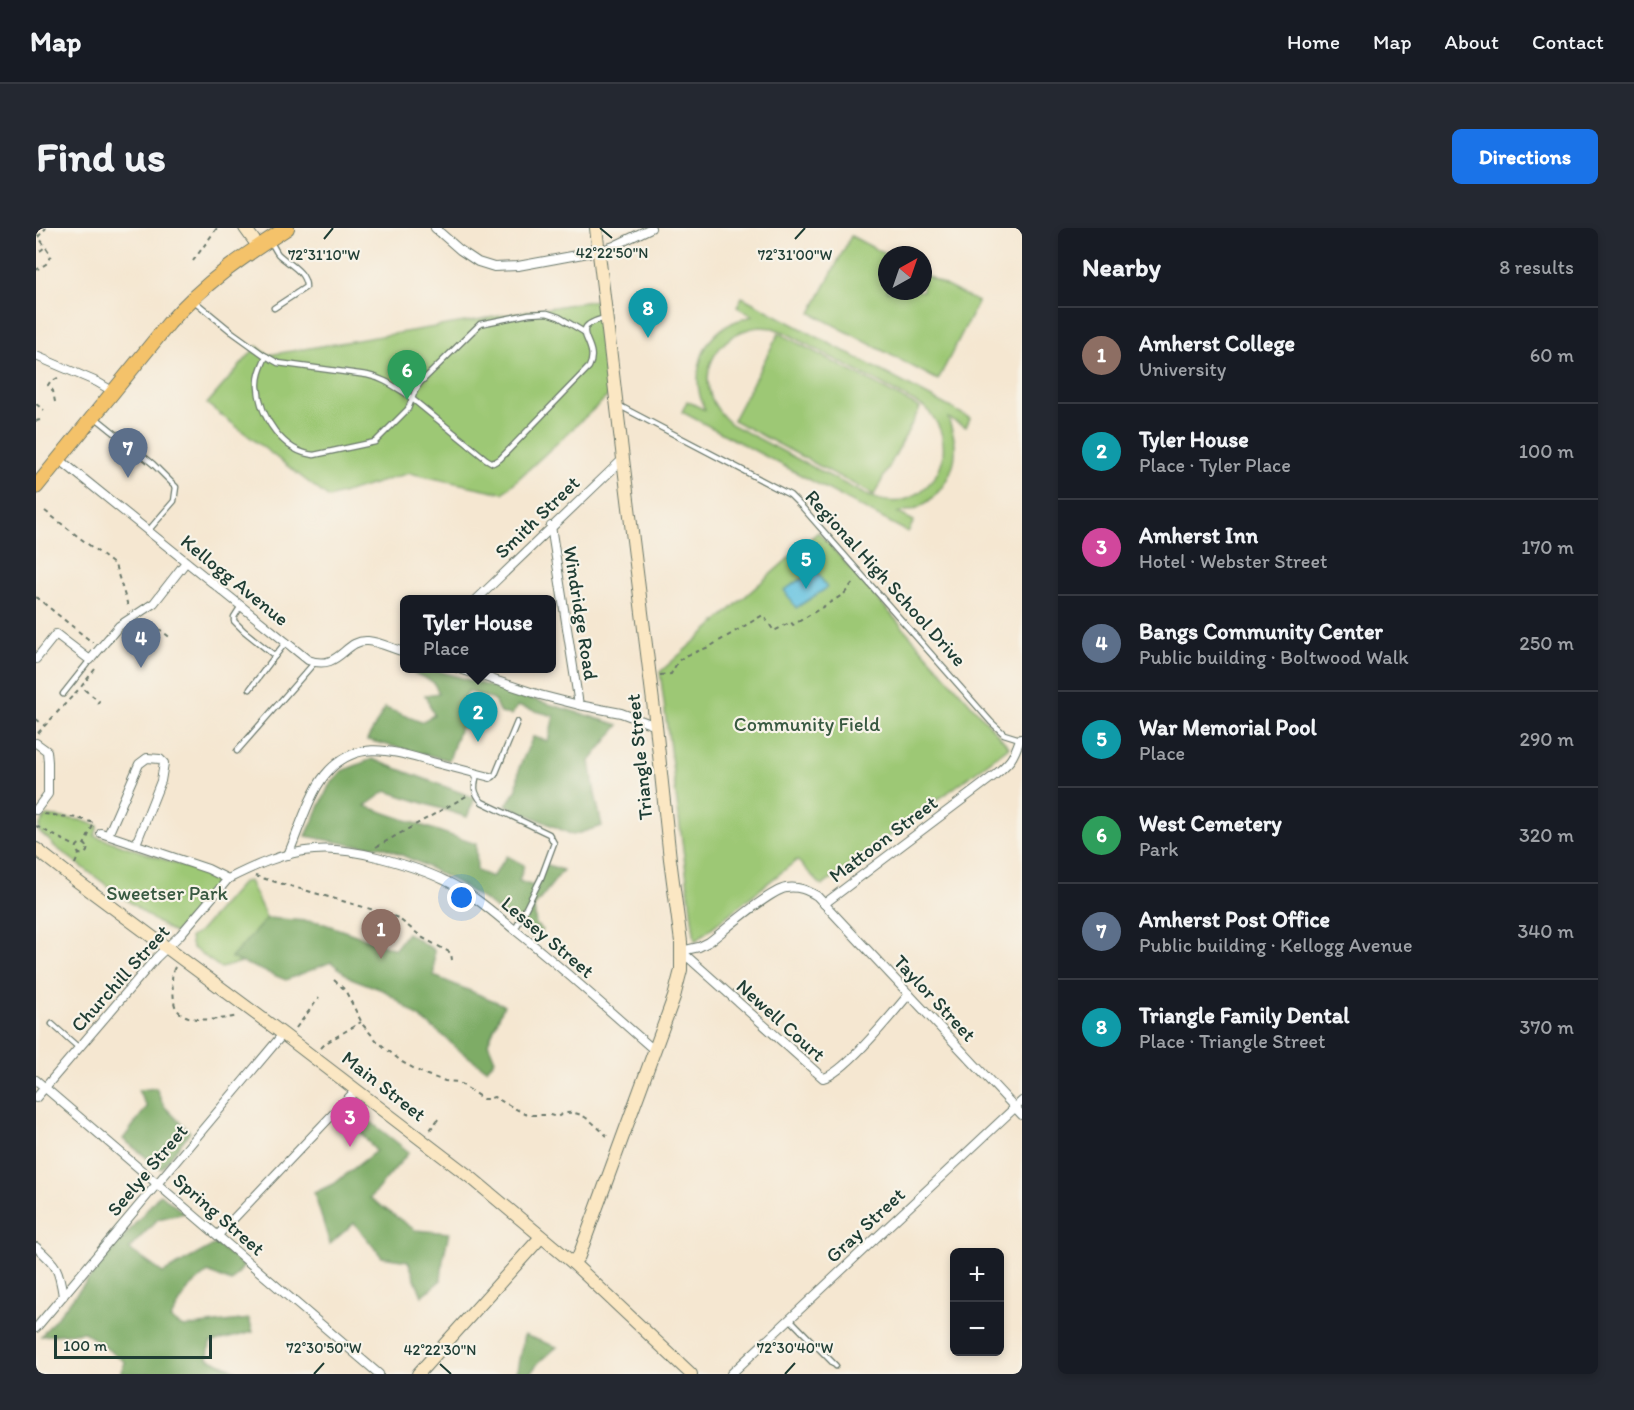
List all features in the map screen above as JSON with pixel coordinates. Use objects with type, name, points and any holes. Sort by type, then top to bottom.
[{"type":"main road","points":[[245,228],[263,243]]},
{"type":"main road","points":[[36,487],[191,298],[221,272],[287,228]]},
{"type":"main road","name":"Triangle Street","points":[[573,1263],[579,1256],[674,997],[681,970],[681,951],[656,726],[622,459],[596,228]]},
{"type":"main road","name":"Main Street","points":[[36,849],[474,1180],[573,1263],[691,1374]]},
{"type":"main road","points":[[418,1374],[541,1237]]},
{"type":"street","points":[[435,228],[478,262],[494,267],[518,266],[599,252],[651,228]]},
{"type":"street","points":[[36,356],[97,382],[114,392]]},
{"type":"street","name":"Kellogg Avenue","points":[[59,459],[308,660],[315,662]]},
{"type":"street","name":"Smith Street","points":[[481,595],[622,459]]},
{"type":"street","name":"Windridge Road","points":[[551,526],[579,705]]},
{"type":"street","points":[[36,659],[56,634],[90,660],[119,626],[154,603],[186,562]]},
{"type":"street","points":[[315,662],[332,661],[354,644],[367,641],[400,651]]},
{"type":"street","points":[[470,673],[540,695],[621,713],[656,726]]},
{"type":"street","name":"Mattoon Street","points":[[681,951],[709,942],[782,889],[806,889],[824,904],[1008,764],[1021,739]]},
{"type":"street","points":[[36,743],[47,751],[49,780],[48,794],[40,812]]},
{"type":"street","points":[[288,855],[315,791],[325,775],[337,763],[353,754],[370,750],[389,750],[490,777]]},
{"type":"street","points":[[136,844],[161,781],[164,763],[160,759],[147,758],[139,764],[105,834],[208,869],[228,879]]},
{"type":"street","name":"Lessey Street","points":[[228,879],[288,855],[313,850],[333,850],[369,855],[447,881],[482,903],[516,930],[654,1050]]},
{"type":"street","name":"Churchill Street","points":[[36,1098],[228,879]]},
{"type":"street","name":"Taylor Street","points":[[824,904],[1022,1115]]},
{"type":"street","name":"Newell Court","points":[[681,951],[823,1078],[834,1074],[850,1059],[909,994]]},
{"type":"street","name":"Seelye Street","points":[[36,1328],[283,1034]]},
{"type":"street","name":"Spring Street","points":[[36,1080],[379,1374]]},
{"type":"street","points":[[218,1234],[356,1090]]},
{"type":"street","name":"Gray Street","points":[[731,1374],[1022,1101]]},
{"type":"street","points":[[36,1247],[54,1263],[60,1278],[63,1296]]},
{"type":"lane","points":[[263,243],[300,273],[306,281],[306,287],[274,308]]},
{"type":"lane","points":[[191,298],[232,332],[278,363],[380,378],[412,399],[493,463],[500,459],[593,360],[593,354],[584,332],[559,317],[547,313],[499,319],[480,324],[420,383],[412,399],[408,409],[375,442],[314,455],[304,454],[295,449],[278,434],[268,421],[258,387],[260,370],[266,356]]},
{"type":"lane","points":[[584,332],[594,321],[606,318]]},
{"type":"lane","name":"Regional High School Drive","points":[[616,405],[790,495],[991,722],[1004,734],[1021,739]]},
{"type":"lane","points":[[94,416],[153,464],[176,487],[174,501],[148,531]]},
{"type":"lane","points":[[242,606],[234,617],[234,621],[275,656]]},
{"type":"lane","points":[[250,688],[286,642]]},
{"type":"lane","points":[[63,694],[90,660]]},
{"type":"lane","points":[[237,751],[315,662]]},
{"type":"lane","points":[[490,777],[495,775],[517,722]]},
{"type":"lane","points":[[477,774],[474,786],[476,796],[482,802],[549,834],[554,843],[516,930]]},
{"type":"lane","points":[[52,1024],[79,1048]]},
{"type":"lane","points":[[789,1318],[836,1366]]},
{"type":"path","points":[[38,237],[45,228]]},
{"type":"path","points":[[194,261],[217,228]]},
{"type":"path","points":[[36,233],[51,255],[46,264],[36,270]]},
{"type":"path","points":[[40,251],[45,247]]},
{"type":"path","points":[[55,402],[53,391],[48,386],[50,382],[60,378],[63,374]]},
{"type":"path","points":[[36,404],[44,410]]},
{"type":"path","points":[[45,511],[115,565],[132,617],[132,626],[149,621],[172,639]]},
{"type":"path","points":[[657,676],[671,674],[678,661],[685,656],[709,647],[764,614],[774,631],[791,622],[793,625],[844,594],[860,573]]},
{"type":"path","points":[[36,597],[106,654],[81,687],[36,736]]},
{"type":"path","points":[[81,687],[99,701],[97,704]]},
{"type":"path","points":[[36,719],[45,726]]},
{"type":"path","points":[[369,855],[372,850],[475,791]]},
{"type":"path","points":[[40,812],[93,823],[84,845]]},
{"type":"path","points":[[36,826],[77,847]]},
{"type":"path","points":[[77,847],[84,845]]},
{"type":"path","points":[[79,854],[83,855],[86,852],[87,847],[84,845]]},
{"type":"path","points":[[77,847],[79,854]]},
{"type":"path","points":[[75,864],[79,854]]},
{"type":"path","points":[[255,876],[398,918],[423,938],[451,953],[452,960]]},
{"type":"path","points":[[175,967],[172,973],[175,1005],[181,1013],[188,1017],[211,1020],[240,1015]]},
{"type":"path","points":[[334,980],[345,990],[361,1022],[376,1041],[402,1062],[424,1074],[445,1081],[458,1082],[483,1099],[494,1097],[527,1115],[557,1117],[565,1112],[573,1112],[584,1117],[607,1136]]},
{"type":"path","points":[[296,1028],[319,998]]},
{"type":"path","points":[[314,1058],[326,1043],[361,1022]]},
{"type":"path","points":[[430,1130],[439,1118]]},
{"type":"green space","points":[[851,236],[878,250],[878,300],[932,300],[932,279],[978,302],[938,380],[811,313]]},
{"type":"green space","points":[[742,297],[970,418],[966,427],[948,418],[954,436],[953,464],[946,480],[935,495],[921,506],[898,513],[914,521],[908,532],[682,412],[687,401],[705,410],[698,386],[700,362],[704,351],[719,331],[735,321],[753,316],[737,307]],"holes":[[[773,328],[924,407],[932,415],[941,435],[943,455],[940,466],[928,485],[904,500],[877,499],[731,424],[725,418],[711,397],[708,384],[712,361],[718,350],[736,334],[747,329]]]},
{"type":"green space","points":[[596,300],[608,396],[503,493],[409,473],[329,498],[207,404],[257,346],[268,355]]},
{"type":"green space","points":[[779,333],[920,408],[874,495],[733,420]]},
{"type":"green space","name":"Community Field","points":[[818,532],[1009,747],[822,886],[797,860],[695,941],[660,672]]},
{"type":"green space","points":[[414,673],[445,673],[619,725],[590,761],[602,826],[573,835],[506,805],[517,789],[519,768],[533,737],[548,741],[554,716],[518,706],[511,715],[500,713],[494,700],[468,691],[464,701],[483,707],[474,730],[460,727],[449,760],[367,740],[385,708],[421,722],[434,715],[425,695],[439,693],[433,682]]},
{"type":"green space","points":[[372,759],[475,798],[467,817],[386,791],[365,806],[476,844],[477,871],[492,877],[507,856],[524,865],[519,881],[533,886],[545,864],[563,870],[534,907],[536,925],[543,930],[535,940],[486,901],[424,865],[384,847],[353,845],[306,836],[329,786],[342,771]]},
{"type":"green space","name":"Sweetser Park","points":[[46,816],[80,820],[98,826],[95,836],[210,875],[215,881],[215,888],[174,933],[54,846],[39,832],[39,826]]},
{"type":"green space","name":"Sweetser Park","points":[[249,881],[282,951],[221,968],[193,948],[190,937],[198,933],[243,882]]},
{"type":"green space","points":[[267,918],[319,922],[395,949],[407,933],[434,950],[434,976],[504,1005],[488,1043],[495,1060],[486,1069],[385,991],[351,978],[331,962],[286,980],[231,958]]},
{"type":"green space","points":[[156,1088],[164,1106],[190,1132],[161,1169],[123,1139],[147,1107],[138,1090]]},
{"type":"green space","points":[[353,1108],[409,1152],[370,1198],[415,1230],[449,1233],[441,1280],[422,1296],[408,1261],[382,1257],[354,1223],[330,1244],[314,1193],[335,1183],[376,1151],[347,1115]]},
{"type":"green space","points":[[160,1194],[184,1213],[158,1219],[129,1249],[163,1273],[216,1244],[244,1266],[231,1282],[208,1272],[188,1289],[170,1319],[183,1327],[249,1319],[253,1332],[210,1343],[208,1358],[237,1371],[234,1374],[120,1374],[125,1362],[84,1332],[41,1336]]},
{"type":"green space","points":[[524,1335],[557,1347],[539,1362],[530,1374],[514,1374],[517,1370]]},
{"type":"water","points":[[816,570],[827,588],[796,608],[784,590]]},
{"type":"place","name":"Triangle Family Dental","points":[[648,338]]},
{"type":"place","name":"West Cemetery","points":[[407,400]]},
{"type":"place","name":"Amherst Post Office","points":[[128,478]]},
{"type":"place","name":"War Memorial Pool","points":[[806,589]]},
{"type":"place","name":"Bangs Community Center","points":[[141,668]]},
{"type":"place","name":"Tyler House","points":[[478,742]]},
{"type":"place","name":"Amherst College","points":[[381,959]]},
{"type":"place","name":"Amherst Inn","points":[[350,1147]]}]
